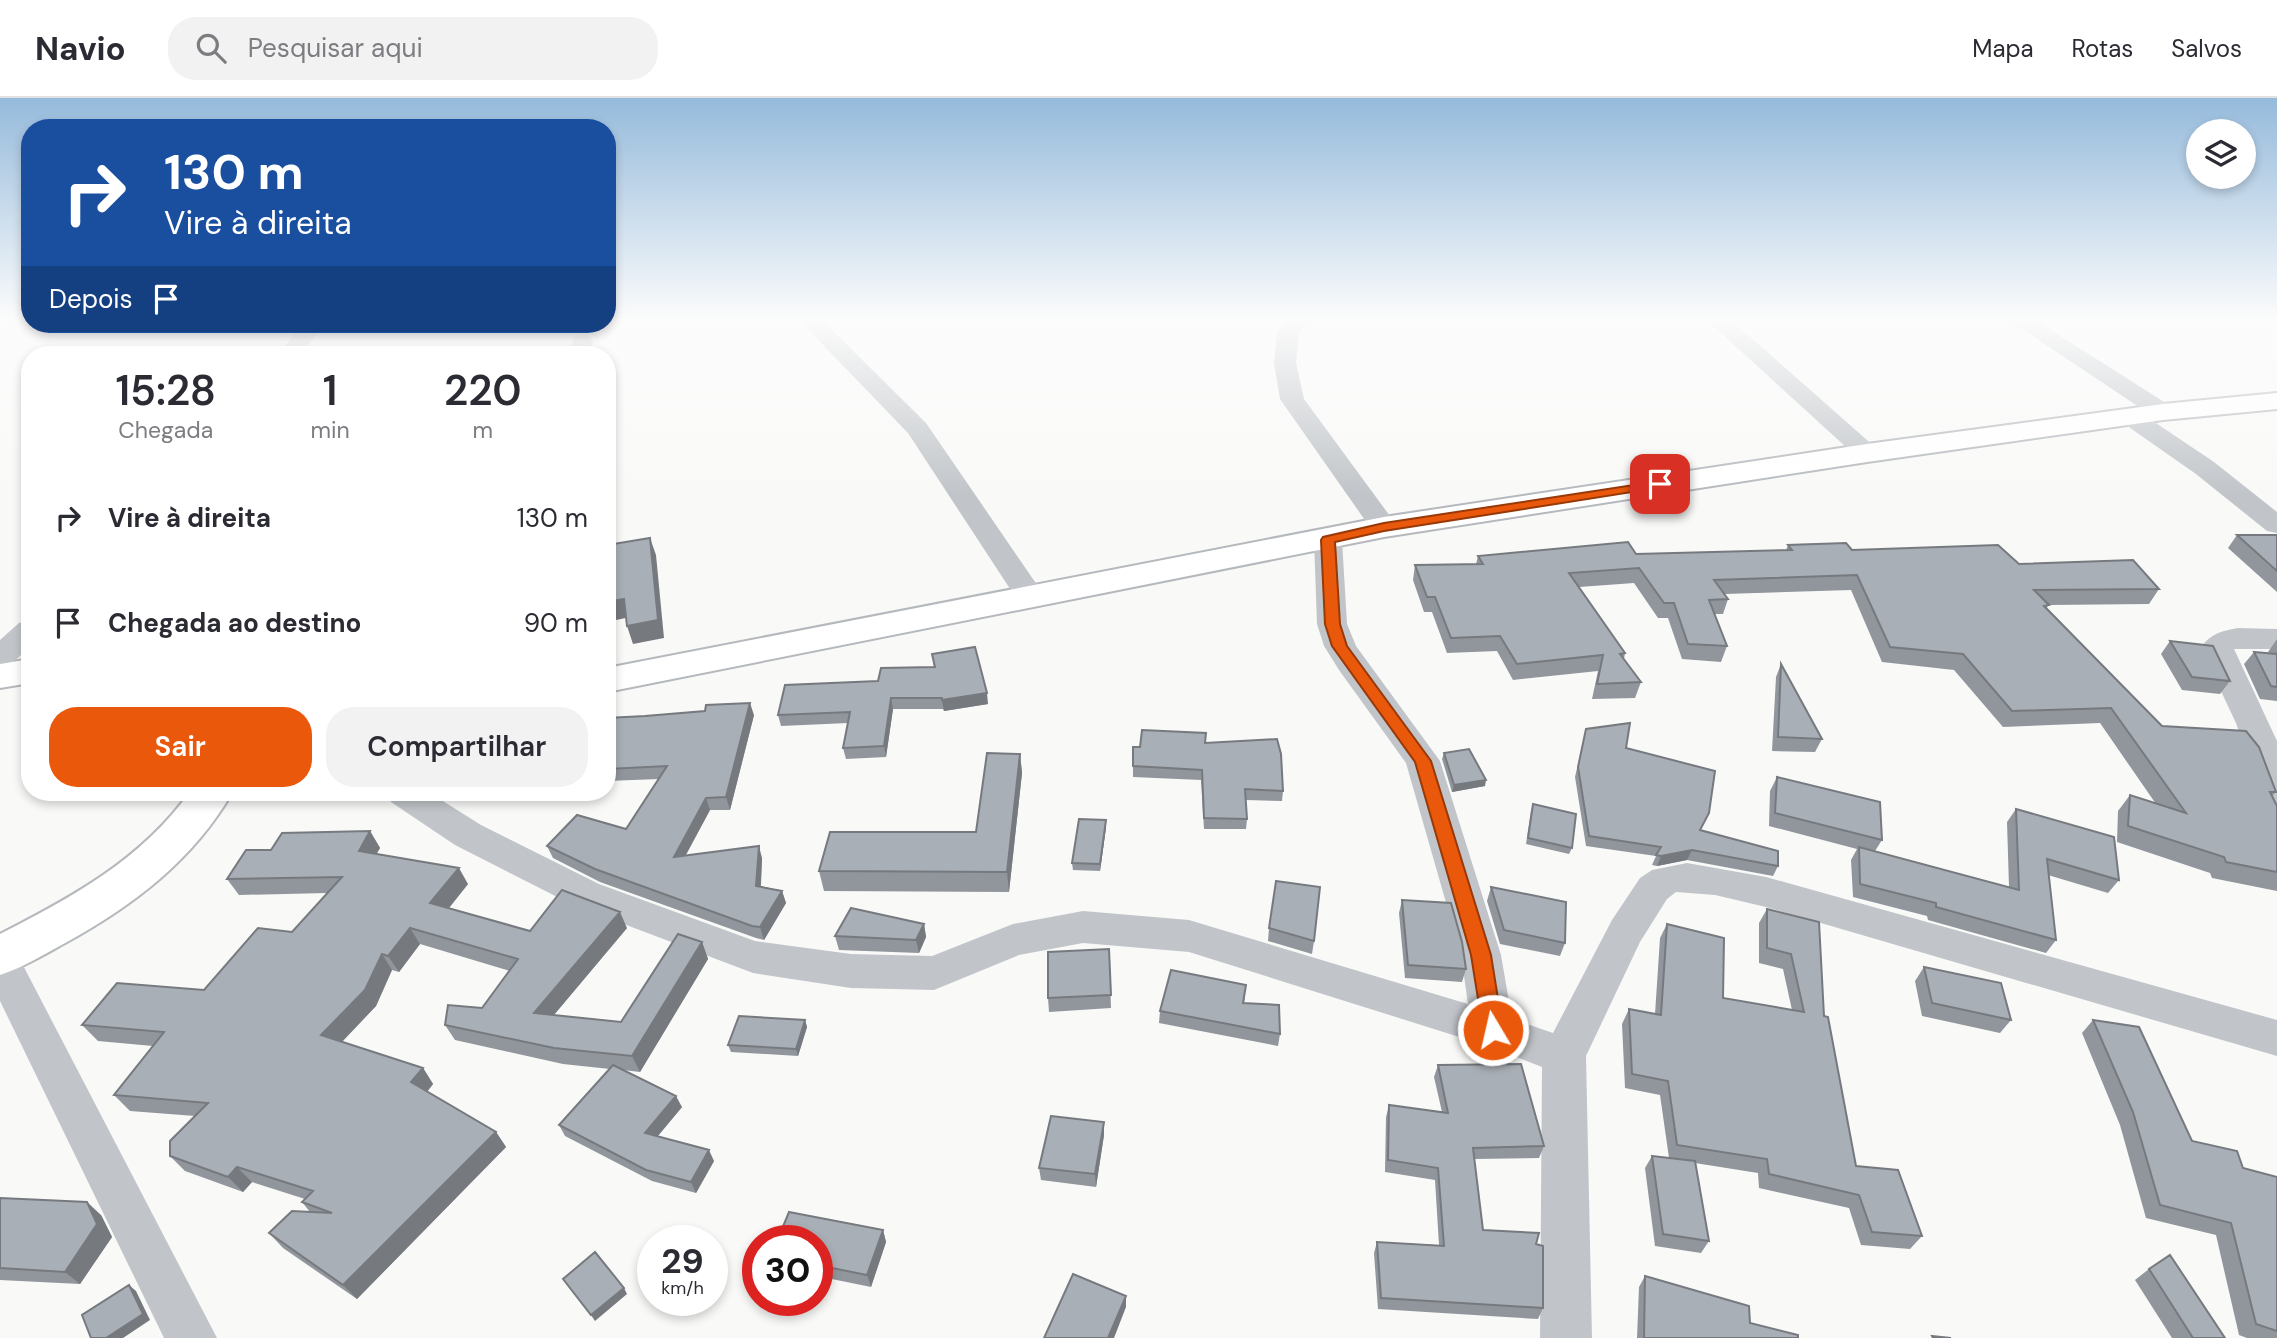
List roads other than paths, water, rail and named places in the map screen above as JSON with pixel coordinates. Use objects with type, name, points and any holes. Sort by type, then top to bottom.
[{"type":"main road","points":[[616,678],[1384,527],[1867,453],[2148,415],[2277,401]]},
{"type":"main road","points":[[0,676],[21,672]]},
{"type":"main road","points":[[0,958],[82,913],[150,863],[205,803]]},
{"type":"street","points":[[867,378],[917,428],[1031,598]]},
{"type":"street","points":[[1288,378],[1292,399],[1384,527]]},
{"type":"street","points":[[1783,378],[1867,453]]},
{"type":"street","points":[[2098,378],[2148,415],[2205,468],[2277,525]]},
{"type":"street","points":[[1328,540],[1332,624],[1340,646],[1355,670],[1423,761],[1481,955],[1493,1030]]},
{"type":"street","points":[[0,656],[21,638]]},
{"type":"street","points":[[2277,639],[2242,638],[2222,641],[2218,646],[2258,737],[2271,771],[2277,797]]},
{"type":"street","points":[[416,801],[468,835],[585,894],[753,957],[851,971],[934,973],[1013,940],[1083,927],[1189,936],[1493,1030],[1564,1056]]},
{"type":"street","points":[[1566,1338],[1564,1056],[1634,916],[1654,886],[1666,879],[1688,878],[1766,892],[2277,1038]]},
{"type":"street","points":[[0,958],[191,1338]]}]
